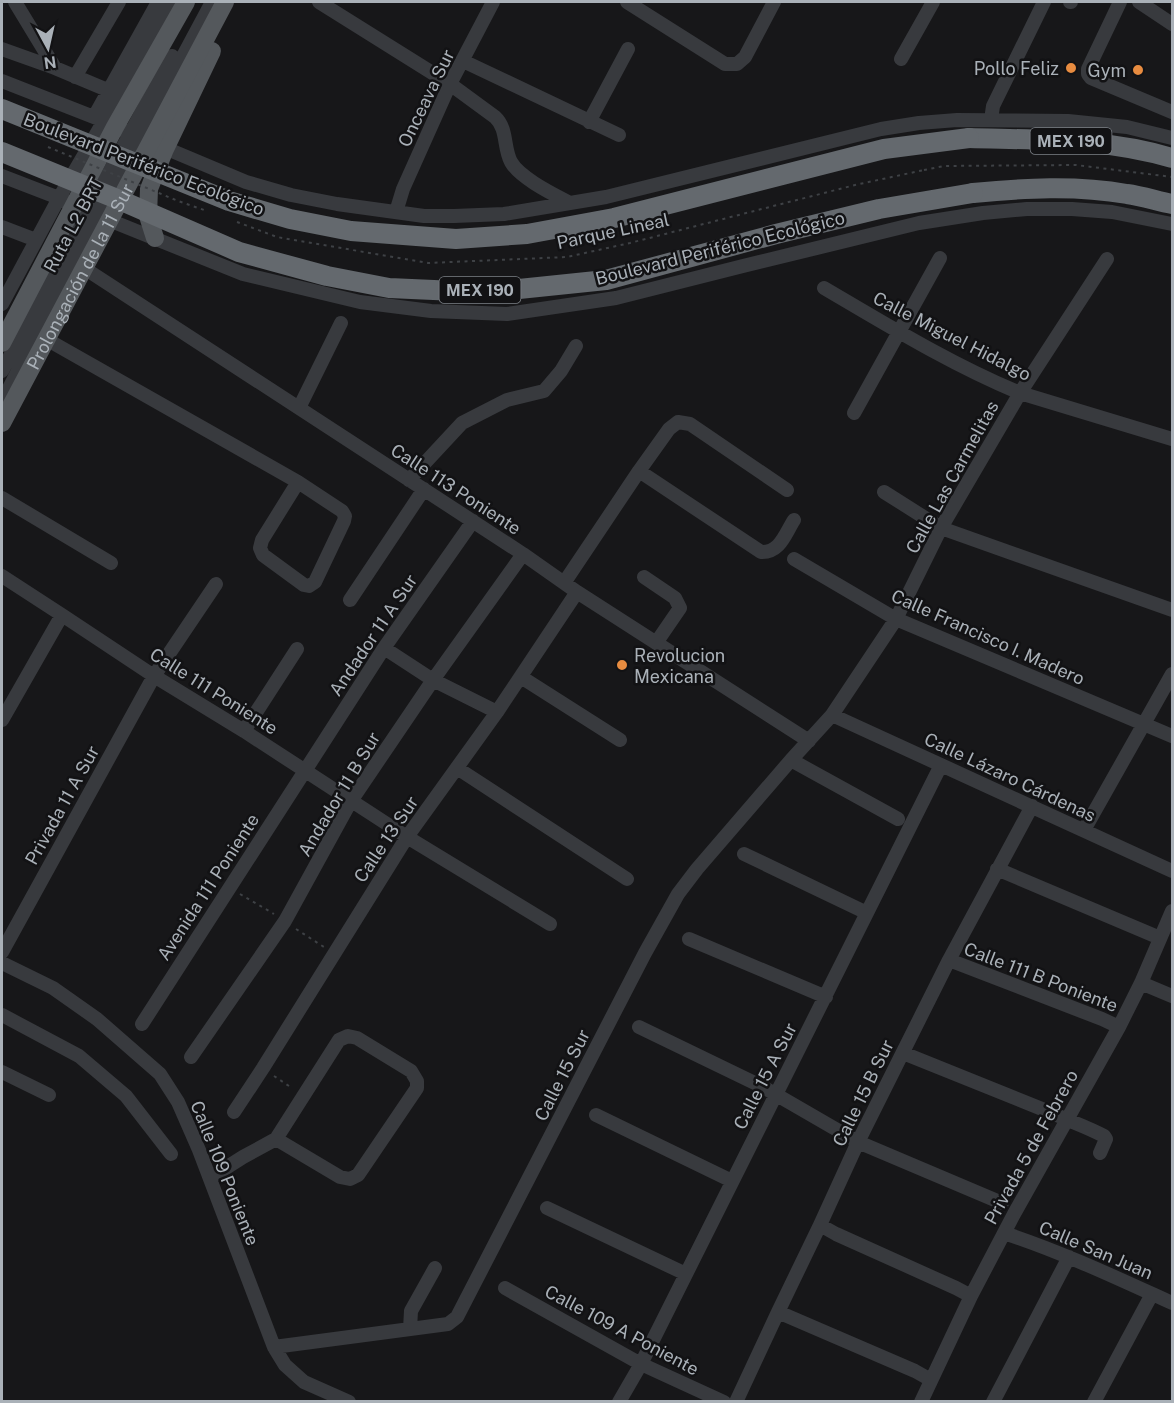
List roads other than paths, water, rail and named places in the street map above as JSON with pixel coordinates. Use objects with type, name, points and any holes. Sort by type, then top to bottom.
[{"type":"highway","name":"Boulevard Periférico Ecológico","points":[[2,109],[229,201],[290,219],[351,231],[456,239],[527,234],[614,218],[884,149],[969,138],[1088,142],[1130,147],[1173,158]]},
{"type":"highway","name":"Boulevard Periférico Ecológico","points":[[2,152],[239,252],[327,276],[389,288],[519,289],[606,280],[879,209],[1018,188],[1064,188],[1126,194],[1173,204]]},
{"type":"main road","name":"Prolongación de la 11 Sur","points":[[2,343],[86,210],[128,133],[186,2]]},
{"type":"main road","name":"Prolongación de la 11 Sur","points":[[2,423],[84,268],[86,210],[128,133],[225,2]]},
{"type":"main road","points":[[155,238],[148,216],[148,189],[128,133],[236,2]]},
{"type":"street","points":[[15,2],[55,68]]},
{"type":"street","points":[[75,77],[119,2]]},
{"type":"street","points":[[128,133],[158,2]]},
{"type":"street","points":[[128,133],[170,2]]},
{"type":"street","points":[[128,133],[201,2]]},
{"type":"street","points":[[128,133],[212,2]]},
{"type":"street","points":[[319,2],[450,84],[500,122],[511,163],[536,184],[570,203]]},
{"type":"street","name":"Onceava Sur","points":[[396,212],[403,189],[450,84],[493,2]]},
{"type":"street","points":[[627,2],[725,64],[737,64],[746,57],[774,2]]},
{"type":"street","points":[[901,59],[933,2]]},
{"type":"street","points":[[991,120],[993,106],[1044,2]]},
{"type":"street","points":[[1120,2],[1088,69],[1088,74],[1091,78],[1173,112]]},
{"type":"street","points":[[1139,2],[1173,24]]},
{"type":"street","points":[[2,48],[105,89]]},
{"type":"street","points":[[589,122],[628,49]]},
{"type":"street","points":[[464,61],[619,135]]},
{"type":"street","name":"Boulevard Periférico Ecológico","points":[[2,81],[246,182],[291,195],[337,204],[424,216],[504,214],[606,197],[881,129],[919,123],[948,120],[1068,121],[1127,127],[1172,135]]},
{"type":"street","name":"Boulevard Periférico Ecológico","points":[[2,176],[243,274],[360,302],[431,311],[507,314],[616,298],[919,223],[983,213],[1027,208],[1072,209],[1112,212],[1173,224]]},
{"type":"street","points":[[2,304],[7,280],[36,240],[86,210]]},
{"type":"street","name":"Ruta L2 BRT","points":[[2,371],[86,210]]},
{"type":"street","name":"Ruta L2 BRT","points":[[2,402],[86,210]]},
{"type":"street","points":[[2,227],[36,240]]},
{"type":"street","points":[[854,413],[940,258]]},
{"type":"street","name":"Calle Las Carmelitas","points":[[832,715],[896,619],[941,528],[1020,393],[1107,259]]},
{"type":"street","name":"Calle 113 Poniente","points":[[84,268],[424,489],[577,592],[809,741]]},
{"type":"street","name":"Calle Miguel Hidalgo","points":[[824,288],[899,332],[1000,385],[1173,439]]},
{"type":"street","points":[[299,408],[341,323]]},
{"type":"street","points":[[46,339],[298,482],[342,511],[345,516],[344,521],[315,582],[309,586],[304,585],[263,555],[260,548],[262,540],[298,482]]},
{"type":"street","points":[[409,480],[462,423],[507,400],[544,391],[561,371],[576,346]]},
{"type":"street","points":[[564,583],[639,471],[669,429],[678,422],[690,424],[787,490]]},
{"type":"street","points":[[639,471],[761,552],[769,552],[777,548],[794,520]]},
{"type":"street","points":[[350,600],[424,489]]},
{"type":"street","points":[[884,492],[941,528],[1173,610]]},
{"type":"street","points":[[2,498],[111,563]]},
{"type":"street","name":"Andador 11 A Sur","points":[[305,770],[384,648],[472,521]]},
{"type":"street","name":"Andador 11 B Sur","points":[[191,1057],[285,921],[351,801],[522,554]]},
{"type":"street","name":"Calle Francisco I. Madero","points":[[794,559],[896,619],[1173,736]]},
{"type":"street","name":"Calle 111 Poniente","points":[[2,576],[407,837],[550,924]]},
{"type":"street","points":[[644,577],[675,598],[680,608],[656,643]]},
{"type":"street","name":"Privada 11 A Sur","points":[[2,952],[154,676],[216,584]]},
{"type":"street","name":"Calle 13 Sur","points":[[234,1112],[407,837],[497,712],[577,592]]},
{"type":"street","points":[[2,720],[62,615]]},
{"type":"street","points":[[384,648],[433,680],[497,712]]},
{"type":"street","points":[[244,731],[297,649]]},
{"type":"street","points":[[1084,830],[1173,674]]},
{"type":"street","points":[[521,677],[620,740]]},
{"type":"street","name":"Calle 15 Sur","points":[[274,1347],[448,1324],[457,1317],[645,953],[678,894],[697,869],[832,715]]},
{"type":"street","name":"Calle Lázaro Cárdenas","points":[[832,715],[1173,871]]},
{"type":"street","points":[[791,760],[898,819]]},
{"type":"street","name":"Calle 15 A Sur","points":[[619,1401],[641,1364],[941,765]]},
{"type":"street","points":[[457,768],[627,879]]},
{"type":"street","name":"Avenida 111 Poniente","points":[[142,1024],[305,770]]},
{"type":"street","name":"Calle 15 B Sur","points":[[736,1401],[858,1142],[949,960],[1032,806]]},
{"type":"street","points":[[744,854],[867,913]]},
{"type":"street","points":[[997,869],[1160,938]]},
{"type":"street","name":"Privada 5 de Febrero","points":[[921,1401],[1004,1233],[1119,1027],[1173,911]]},
{"type":"street","points":[[688,939],[826,997]]},
{"type":"street","name":"Calle 111 B Poniente","points":[[949,960],[1119,1027]]},
{"type":"street","name":"Calle 109 Poniente","points":[[2,963],[53,988],[97,1019],[160,1074],[178,1102],[210,1178],[274,1347],[285,1365],[304,1382],[349,1401]]},
{"type":"street","points":[[1141,983],[1173,996]]},
{"type":"street","points":[[2,1015],[79,1056],[126,1096],[171,1154]]},
{"type":"street","points":[[639,1027],[776,1094],[858,1142],[1002,1203]]},
{"type":"street","points":[[210,1178],[276,1139],[339,1040],[348,1036],[357,1038],[411,1071],[417,1081],[417,1088],[365,1165],[358,1174],[350,1179],[340,1177],[276,1139]]},
{"type":"street","points":[[903,1053],[1078,1123],[1104,1136],[1106,1139],[1100,1153]]},
{"type":"street","points":[[2,1072],[49,1095]]},
{"type":"street","points":[[596,1115],[732,1181]]},
{"type":"street","points":[[547,1208],[686,1274]]},
{"type":"street","points":[[820,1225],[971,1296]]},
{"type":"street","name":"Calle San Juan","points":[[1004,1233],[1034,1242],[1173,1303]]},
{"type":"street","points":[[993,1401],[1069,1257]]},
{"type":"street","points":[[410,1329],[411,1311],[435,1268]]},
{"type":"street","name":"Calle 109 A Poniente","points":[[506,1288],[641,1364],[724,1401]]},
{"type":"street","points":[[1094,1401],[1152,1294]]},
{"type":"street","points":[[778,1312],[931,1380]]},
{"type":"place","name":"Pollo Feliz","points":[[1071,68]]},
{"type":"place","name":"Gym","points":[[1138,70]]},
{"type":"place","name":"Revolucion Mexicana","points":[[622,665]]}]
